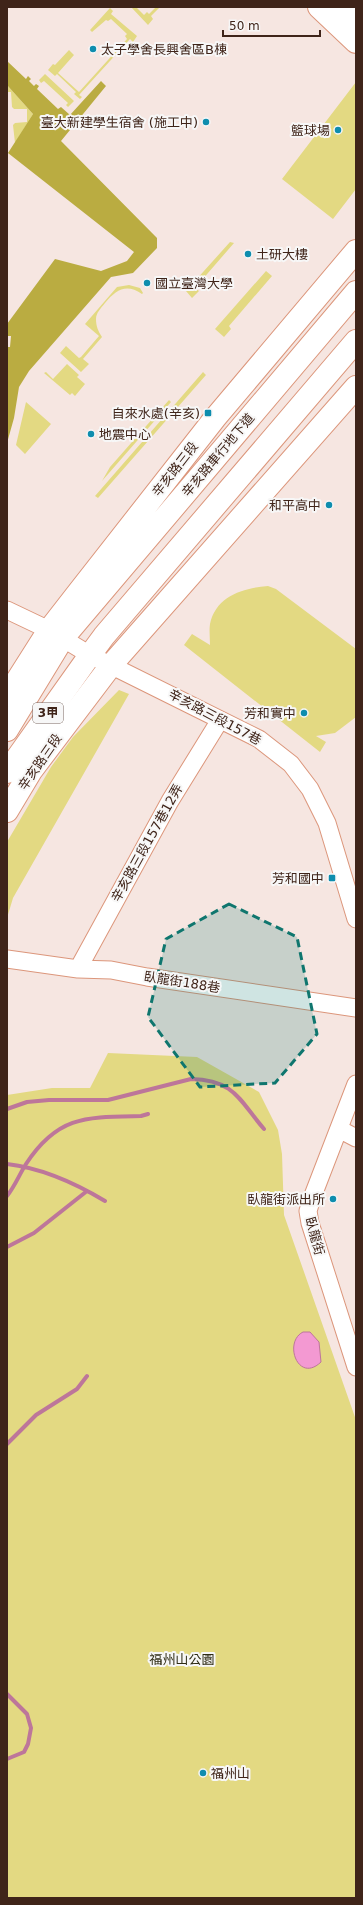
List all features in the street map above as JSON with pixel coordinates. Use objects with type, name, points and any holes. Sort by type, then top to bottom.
[{"type":"main road","points":[[319,7],[356,42]]},
{"type":"main road","name":"辛亥路三段","points":[[7,696],[56,634],[215,418],[356,251]]},
{"type":"main road","name":"辛亥路車行地下道","points":[[79,618],[356,292]]},
{"type":"main road","points":[[90,655],[104,636],[356,341]]},
{"type":"main road","name":"辛亥路三段","points":[[7,811],[31,772],[112,664],[356,387]]},
{"type":"main road","name":"辛亥路三段","points":[[56,634],[79,618]]},
{"type":"main road","name":"3甲","points":[[7,730],[56,634]]},
{"type":"main road","name":"3甲","points":[[7,772],[90,655]]},
{"type":"street","name":"辛亥路三段157巷","points":[[7,610],[56,634],[90,655],[112,664],[259,739],[291,764],[310,789],[326,823],[356,919]]},
{"type":"street","name":"辛亥路三段157巷12弄","points":[[78,969],[170,801],[220,720]]},
{"type":"street","name":"臥龍街188巷","points":[[7,959],[78,969],[111,970],[147,978],[356,1008]]},
{"type":"street","name":"臥龍街","points":[[356,1084],[308,1211],[317,1249],[356,1367]]},
{"type":"street","points":[[339,1129],[356,1138]]},
{"type":"highlighted area","points":[[229,904],[297,937],[317,1034],[275,1083],[200,1087],[148,1017],[166,939]]},
{"type":"green space","points":[[131,7],[136,7],[144,15],[147,12],[149,14],[156,7],[160,7],[151,16],[153,19],[148,25]]},
{"type":"green space","points":[[110,8],[113,11],[111,14],[137,36],[133,42],[130,39],[79,95],[82,97],[80,99],[74,94],[76,92],[57,74],[55,76],[48,70],[53,64],[55,65],[69,50],[74,55],[58,73],[79,92],[127,39],[125,36],[127,34],[111,19],[108,21],[106,20],[92,32],[90,30]]},
{"type":"green space","points":[[45,74],[74,101],[68,107],[66,105],[68,103],[44,81],[41,83],[39,80]]},
{"type":"green space","name":"籃球場","points":[[356,82],[356,189],[333,219],[282,179]]},
{"type":"green space","points":[[7,85],[33,114],[15,143],[13,125],[15,123],[27,122],[27,109],[14,109],[12,107],[11,92],[7,92]]},
{"type":"green space","points":[[230,242],[234,243],[195,288],[199,291],[192,298],[186,291]]},
{"type":"green space","points":[[266,271],[272,276],[229,326],[231,329],[224,337],[215,329]]},
{"type":"green space","points":[[129,285],[140,288],[143,293],[142,294],[131,289],[122,290],[109,298],[100,309],[96,317],[96,322],[99,333],[102,337],[83,359],[89,364],[81,372],[60,353],[66,346],[79,358],[81,357],[99,336],[85,324],[117,287]]},
{"type":"green space","points":[[67,364],[79,375],[77,377],[85,384],[75,396],[72,393],[70,395],[44,373],[46,372],[53,379]]},
{"type":"green space","points":[[203,372],[206,375],[98,498],[95,496]]},
{"type":"green space","points":[[169,400],[171,402],[102,481],[110,467]]},
{"type":"green space","points":[[26,402],[51,424],[25,454],[16,445]]},
{"type":"green space","name":"芳和實中","points":[[268,586],[276,589],[356,649],[356,717],[335,733],[316,736],[326,742],[320,752],[184,645],[192,634],[210,645],[210,624],[213,614],[224,600],[232,595],[249,589]]},
{"type":"green space","points":[[119,690],[129,694],[13,898],[7,918],[7,842],[51,767],[73,737]]},
{"type":"green space","name":"福州山公園","points":[[108,1053],[197,1057],[259,1092],[278,1130],[282,1154],[284,1215],[356,1420],[356,1898],[7,1898],[7,1095],[52,1088],[90,1088]]},
{"type":"shaded area","points":[[7,61],[26,79],[28,76],[31,79],[29,81],[34,86],[36,84],[39,86],[37,89],[58,109],[61,107],[70,115],[101,81],[106,86],[61,141],[157,238],[157,248],[133,273],[111,277],[29,371],[19,387],[14,418],[7,443],[7,347],[10,347],[11,336],[7,336],[7,324],[55,259],[101,271],[127,261],[134,252],[8,153],[33,114],[7,85]]},
{"type":"shaded area","points":[[303,1332],[310,1332],[319,1342],[321,1362],[313,1367],[306,1368],[300,1365],[294,1352],[294,1344],[297,1337]]},
{"type":"waterway","points":[[7,1109],[27,1102],[49,1100],[108,1100],[191,1079],[206,1080],[217,1083],[235,1094],[264,1129]]},
{"type":"waterway","points":[[7,1196],[26,1164],[38,1148],[50,1136],[62,1128],[75,1122],[89,1119],[141,1116],[148,1114]]},
{"type":"waterway","points":[[7,1164],[33,1169],[58,1177],[105,1201]]},
{"type":"waterway","points":[[7,1247],[34,1233],[87,1191]]},
{"type":"waterway","points":[[7,1444],[36,1415],[77,1389],[87,1376]]},
{"type":"waterway","points":[[7,1694],[27,1714],[31,1728],[28,1744],[24,1752],[7,1759]]},
{"type":"place","name":"太子學舍長興舍區B棟","points":[[93,49]]},
{"type":"place","name":"臺大新建學生宿舍 (施工中)","points":[[206,122]]},
{"type":"place","name":"籃球場","points":[[338,130]]},
{"type":"place","name":"土研大樓","points":[[248,254]]},
{"type":"place","name":"國立臺灣大學","points":[[147,283]]},
{"type":"place","name":"自來水處(辛亥)","points":[[208,413]]},
{"type":"place","name":"地震中心","points":[[91,434]]},
{"type":"place","name":"和平高中","points":[[329,505]]},
{"type":"place","name":"芳和實中","points":[[304,713]]},
{"type":"place","name":"芳和國中","points":[[332,878]]},
{"type":"place","name":"臥龍街派出所","points":[[333,1199]]},
{"type":"place","name":"福州山","points":[[203,1773]]}]
